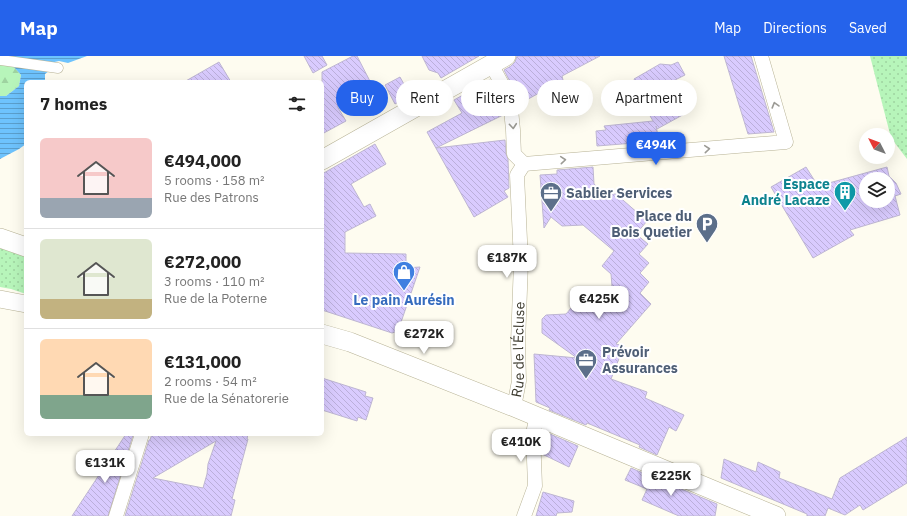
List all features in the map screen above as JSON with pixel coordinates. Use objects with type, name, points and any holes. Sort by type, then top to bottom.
[{"type":"main road","points":[[324,159],[498,60]]},
{"type":"main road","points":[[0,238],[24,246]]},
{"type":"main road","points":[[324,335],[350,342],[514,406],[776,516]]},
{"type":"street","points":[[1,56],[1,60],[58,68]]},
{"type":"street","points":[[498,60],[510,99],[514,154],[524,164],[786,142],[761,56]]},
{"type":"street","name":"Rue de l'Écluse","points":[[514,406],[520,381],[518,344],[520,262],[517,175],[524,164]]},
{"type":"street","points":[[0,299],[24,304]]},
{"type":"street","points":[[524,516],[535,486],[533,433],[537,416]]},
{"type":"street","points":[[116,516],[141,436]]},
{"type":"green space","points":[[0,56],[13,56],[13,66],[21,75],[19,86],[6,96],[0,96]]},
{"type":"green space","points":[[870,56],[907,56],[907,159],[895,143],[895,128],[888,128]]},
{"type":"green space","points":[[0,247],[24,253],[24,293],[0,287]]},
{"type":"water","points":[[13,56],[87,56],[68,63],[59,61],[50,63],[49,71],[45,74],[45,80],[24,80],[24,145],[0,159],[0,96],[6,96],[19,86],[21,75],[13,66]]},
{"type":"building","points":[[304,56],[322,56],[327,65],[313,73]]},
{"type":"building","points":[[353,56],[357,56],[369,80],[336,80],[336,116],[343,116],[346,121],[324,133],[324,80],[322,80],[322,72]]},
{"type":"building","points":[[422,56],[479,56],[441,78],[438,73],[429,70]]},
{"type":"building","points":[[517,56],[600,56],[562,76],[563,80],[537,80],[537,94],[529,99],[529,80],[509,80],[504,70],[515,62]]},
{"type":"building","points":[[724,56],[751,56],[774,132],[748,134]]},
{"type":"building","points":[[219,62],[230,80],[188,80]]},
{"type":"building","points":[[678,62],[685,75],[675,80],[634,79],[660,64],[671,65]]},
{"type":"building","points":[[400,77],[402,80],[396,80],[395,104],[388,91],[388,83]]},
{"type":"building","points":[[461,96],[461,111],[454,100]]},
{"type":"building","points":[[461,114],[461,116],[501,116],[436,148],[505,140],[508,159],[509,188],[504,191],[508,197],[474,217],[427,132]]},
{"type":"building","points":[[650,116],[681,116],[657,129],[656,126],[659,141],[597,146],[596,131],[606,130],[604,126],[653,121]]},
{"type":"building","points":[[375,144],[386,164],[351,184],[364,207],[370,204],[376,216],[345,232],[345,253],[406,254],[406,268],[420,267],[398,331],[392,333],[324,311],[324,173]]},
{"type":"building","points":[[593,167],[594,184],[605,194],[616,194],[647,221],[636,234],[648,244],[639,254],[649,263],[640,273],[649,282],[640,293],[651,304],[616,344],[624,346],[611,379],[647,392],[645,398],[684,415],[676,431],[669,427],[657,455],[639,447],[640,445],[587,423],[586,425],[549,410],[550,408],[536,402],[534,354],[577,358],[542,333],[542,319],[546,315],[566,314],[572,307],[594,306],[612,286],[611,274],[602,266],[614,251],[583,225],[562,226],[551,217],[544,228],[540,175],[557,174],[557,170]]},
{"type":"building","name":"Espace André Lacaze","points":[[806,167],[818,186],[859,175],[859,208],[895,208],[895,196],[900,215],[850,230],[854,235],[813,258],[771,187]]},
{"type":"building","name":"Espace André Lacaze","points":[[887,167],[888,172],[869,172]]},
{"type":"building","name":"Espace André Lacaze","points":[[895,182],[896,183],[901,194],[895,196]]},
{"type":"building","points":[[324,379],[366,392],[365,396],[373,398],[366,420],[358,417],[357,421],[324,411]]},
{"type":"building","points":[[543,431],[578,446],[569,467],[542,454]]},
{"type":"building","points":[[125,436],[133,436],[108,516],[72,516]]},
{"type":"building","points":[[151,436],[248,436],[232,499],[235,500],[231,516],[125,516]],"holes":[[[216,441],[208,464],[203,488],[153,478]]]},
{"type":"building","points":[[907,437],[907,483],[863,510],[860,505],[845,515],[828,508],[825,516],[807,516],[807,514],[721,478],[724,459],[756,472],[758,462],[780,472],[779,478],[832,499],[840,478]]},
{"type":"building","points":[[631,468],[717,504],[715,516],[679,516],[642,500],[647,489],[625,480]]},
{"type":"building","points":[[543,492],[574,501],[572,512],[557,513],[556,516],[536,516]]},
{"type":"place","name":"Sablier Services","points":[[551,212]]},
{"type":"place","name":"Espace André Lacaze","points":[[845,212]]},
{"type":"place","name":"Place du Bois Quetier","points":[[707,244]]},
{"type":"place","name":"Le pain Aurésin","points":[[404,292]]},
{"type":"place","name":"Prévoir Assurances","points":[[586,380]]}]
